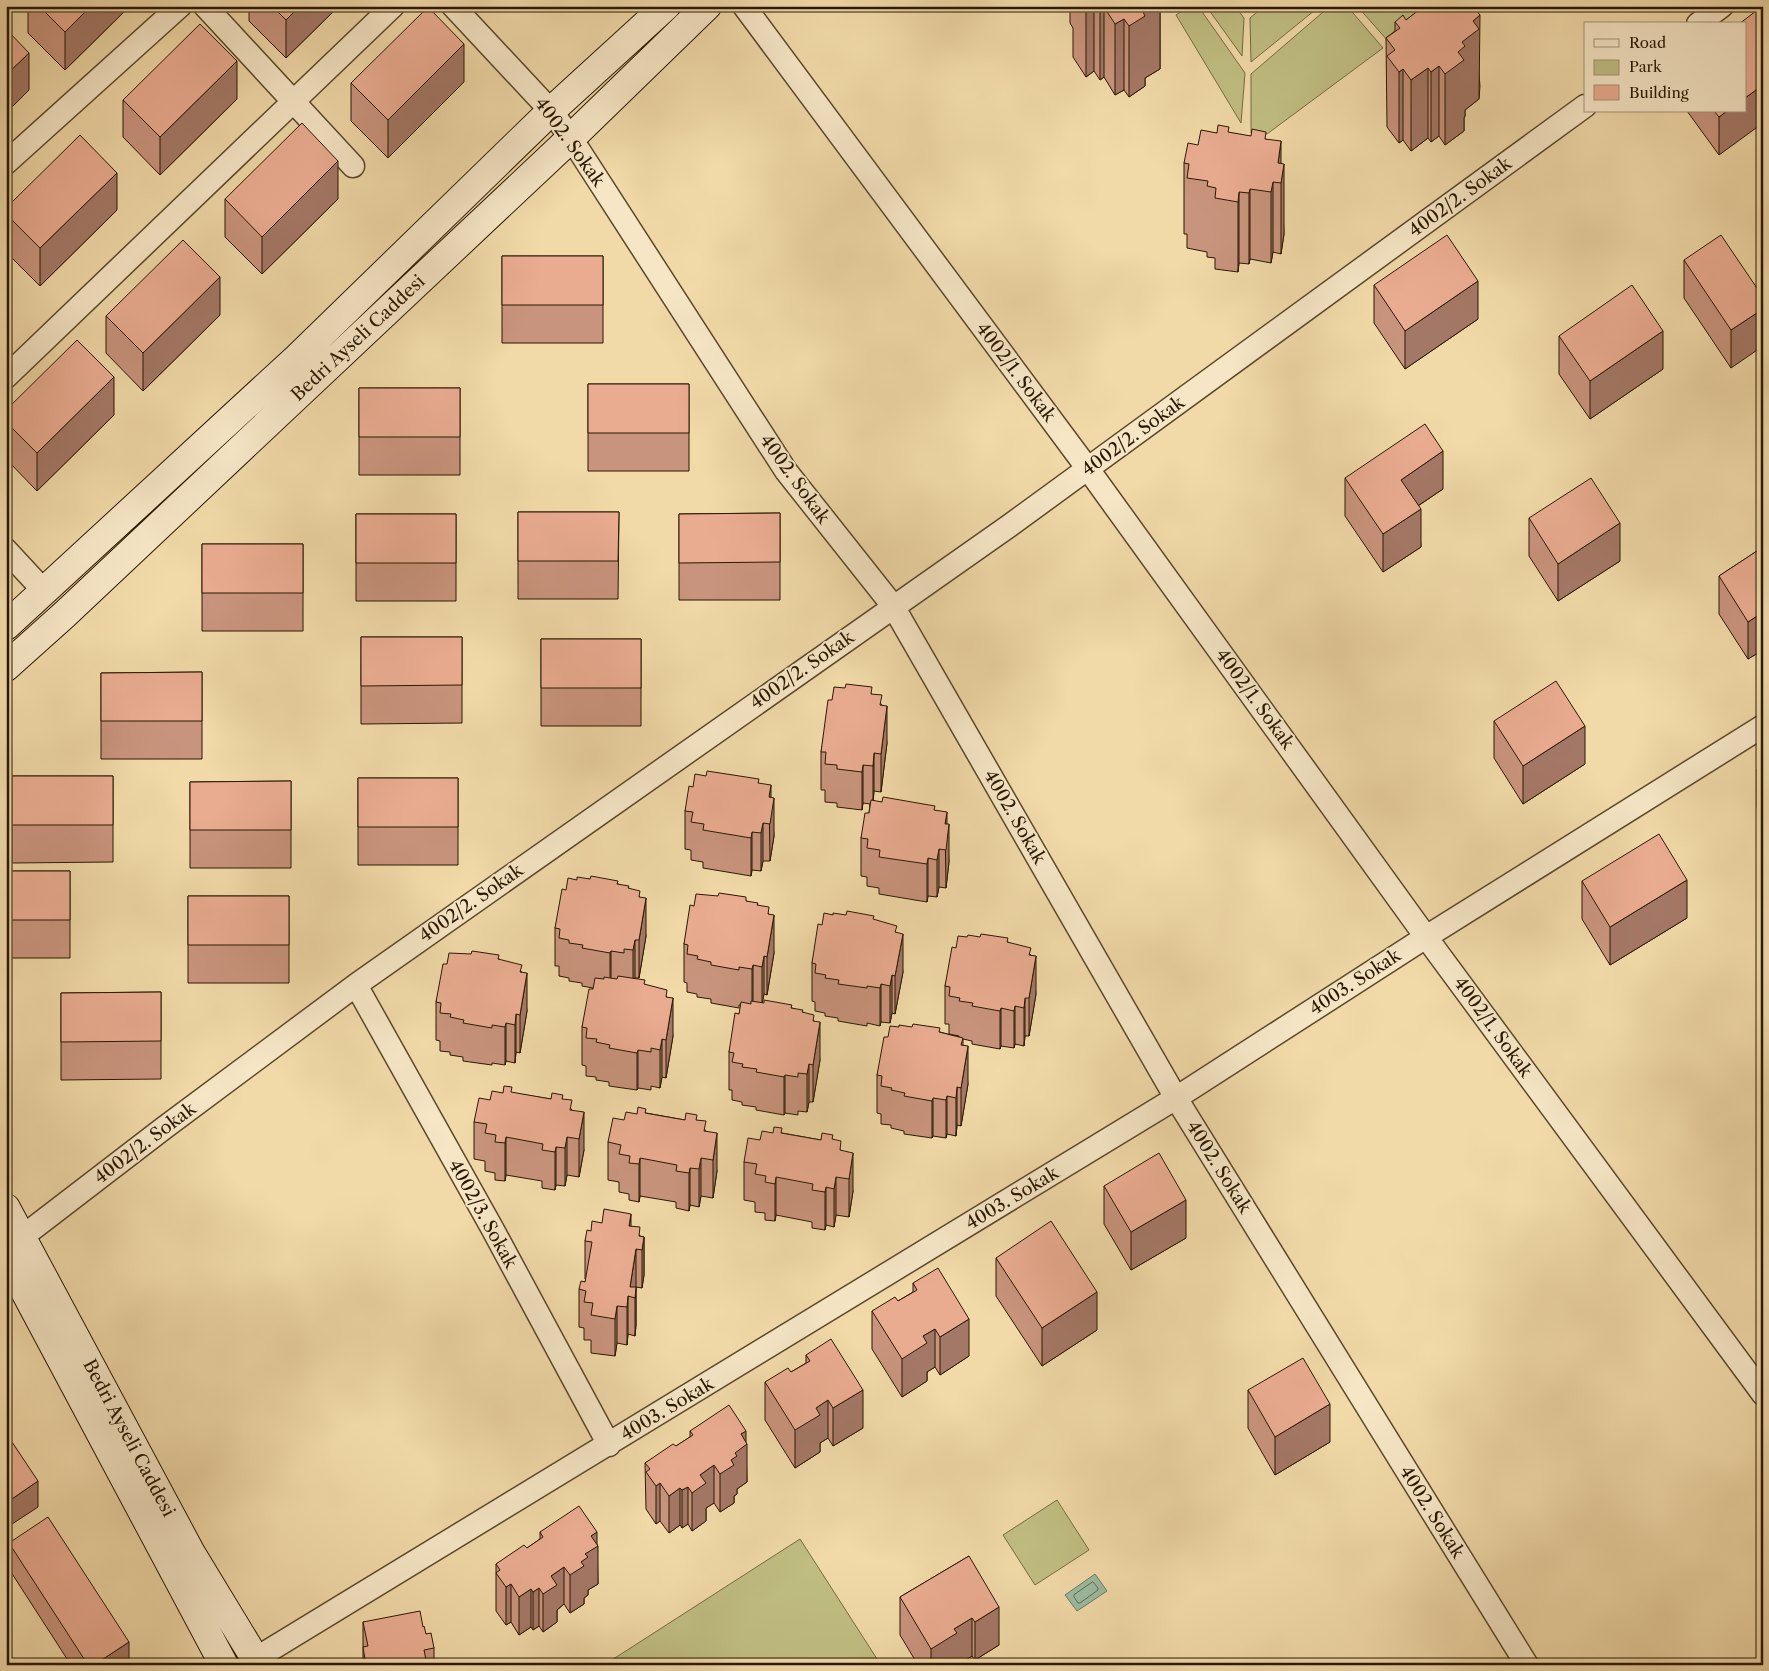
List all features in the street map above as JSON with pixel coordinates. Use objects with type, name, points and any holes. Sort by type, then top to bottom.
[{"type":"main road","name":"Bedri Ayseli Caddesi","points":[[6,626],[297,358],[551,110],[666,6]]},
{"type":"main road","name":"Bedri Ayseli Caddesi","points":[[6,667],[571,138],[707,6]]},
{"type":"main road","name":"Bedri Ayseli Caddesi","points":[[6,1208],[14,1247],[223,1665]]},
{"type":"main road","name":"Bedri Ayseli Caddesi","points":[[14,1247],[191,1553],[254,1657]]},
{"type":"main road","points":[[223,1665],[254,1657]]},
{"type":"street","points":[[6,163],[180,6]]},
{"type":"street","points":[[206,6],[353,166]]},
{"type":"street","points":[[6,377],[393,6]]},
{"type":"street","name":"4002. Sokak","points":[[453,6],[551,110],[786,471],[893,606],[1176,1098],[1526,1665]]},
{"type":"street","name":"4002/1. Sokak","points":[[744,6],[1088,468],[1426,937],[1763,1394]]},
{"type":"street","points":[[1701,22],[1722,6]]},
{"type":"street","name":"4002/2. Sokak","points":[[14,1247],[172,1122],[356,985],[1009,526],[1584,107]]},
{"type":"street","points":[[6,550],[44,592]]},
{"type":"street","name":"4003. Sokak","points":[[254,1657],[609,1445],[1176,1098],[1426,937],[1763,726]]},
{"type":"street","name":"4002/3. Sokak","points":[[356,985],[609,1445]]},
{"type":"green space","points":[[1189,6],[1198,6],[1245,73],[1241,123],[1176,15]]},
{"type":"green space","points":[[1206,6],[1235,6],[1244,18],[1242,56]]},
{"type":"green space","points":[[1264,6],[1320,6],[1251,62],[1250,18]]},
{"type":"green space","points":[[1330,6],[1347,6],[1383,48],[1267,134],[1251,133],[1251,74]]},
{"type":"green space","points":[[1357,6],[1432,6],[1388,41]]},
{"type":"green space","points":[[1057,1500],[1089,1550],[1035,1585],[1003,1535]]},
{"type":"green space","points":[[800,1539],[879,1662],[876,1665],[604,1665]]},
{"type":"water","points":[[1095,1574],[1107,1591],[1077,1611],[1065,1595]]},
{"type":"building","points":[[39,6],[91,6],[65,32]]},
{"type":"building","points":[[272,6],[300,6],[286,20]]},
{"type":"building","points":[[1098,6],[1148,6],[1142,10],[1145,16],[1129,26],[1124,19],[1115,24],[1104,7],[1100,9]]},
{"type":"building","points":[[1424,6],[1473,6],[1480,15],[1473,21],[1479,29],[1462,42],[1465,46],[1458,52],[1464,60],[1445,74],[1439,66],[1431,72],[1428,68],[1411,80],[1403,69],[1399,72],[1387,56],[1395,50],[1386,38],[1400,28],[1395,22],[1403,15],[1406,20]]},
{"type":"building","points":[[428,7],[464,44],[388,120],[351,83]]},
{"type":"building","points":[[1756,11],[1763,20],[1763,85],[1746,97],[1746,22],[1742,22]]},
{"type":"building","points":[[200,24],[237,61],[160,137],[123,100]]},
{"type":"building","points":[[6,29],[29,53],[6,75]]},
{"type":"building","points":[[1715,112],[1726,112],[1719,117]]},
{"type":"building","points":[[302,123],[338,161],[262,237],[225,199]]},
{"type":"building","points":[[1218,125],[1229,127],[1228,132],[1251,136],[1252,129],[1266,132],[1265,139],[1281,141],[1278,163],[1284,164],[1281,183],[1273,182],[1271,192],[1250,189],[1249,193],[1239,192],[1238,202],[1215,198],[1216,188],[1207,186],[1208,181],[1187,178],[1189,164],[1184,163],[1188,143],[1198,145],[1201,130],[1217,133]]},
{"type":"building","points":[[80,135],[117,173],[40,248],[6,214],[6,208]]},
{"type":"building","points":[[1447,235],[1478,281],[1405,331],[1374,285]]},
{"type":"building","points":[[1721,235],[1763,297],[1763,309],[1731,330],[1684,260]]},
{"type":"building","points":[[183,240],[220,277],[143,353],[106,316]]},
{"type":"building","points":[[502,256],[603,256],[603,305],[502,305]]},
{"type":"building","points":[[1632,285],[1663,331],[1590,381],[1559,336]]},
{"type":"building","points":[[77,340],[114,377],[37,453],[6,422],[6,410]]},
{"type":"building","points":[[588,384],[689,384],[689,433],[588,433]]},
{"type":"building","points":[[359,388],[460,388],[460,437],[359,437]]},
{"type":"building","points":[[1425,424],[1443,451],[1401,480],[1421,509],[1383,534],[1345,478]]},
{"type":"building","points":[[1591,478],[1620,523],[1558,564],[1529,518]]},
{"type":"building","points":[[518,512],[619,512],[618,561],[518,561]]},
{"type":"building","points":[[780,513],[780,562],[679,563],[679,514]]},
{"type":"building","points":[[356,514],[456,514],[456,563],[356,563]]},
{"type":"building","points":[[202,544],[303,544],[303,593],[202,593]]},
{"type":"building","points":[[1763,547],[1763,612],[1748,622],[1719,576]]},
{"type":"building","points":[[361,637],[462,637],[462,685],[361,686]]},
{"type":"building","points":[[541,639],[641,639],[641,688],[541,688]]},
{"type":"building","points":[[202,672],[202,721],[101,721],[101,673]]},
{"type":"building","points":[[1556,681],[1585,726],[1523,766],[1494,721]]},
{"type":"building","points":[[846,684],[872,687],[871,694],[882,695],[880,705],[887,706],[881,754],[874,753],[873,766],[863,765],[862,772],[837,769],[837,765],[825,764],[826,752],[821,752],[828,700],[832,700],[834,687],[845,688]]},
{"type":"building","points":[[1763,765],[1763,779],[1757,769]]},
{"type":"building","points":[[707,771],[759,779],[758,783],[771,785],[769,797],[774,798],[770,824],[763,823],[761,833],[752,832],[751,838],[703,830],[704,824],[691,822],[693,812],[685,811],[689,786],[693,787],[695,774],[706,776]]},
{"type":"building","points":[[12,776],[113,776],[113,825],[12,825]]},
{"type":"building","points":[[358,778],[458,778],[458,827],[358,827]]},
{"type":"building","points":[[291,781],[291,830],[190,830],[190,782]]},
{"type":"building","points":[[883,797],[935,806],[934,810],[947,812],[945,824],[949,824],[946,850],[939,849],[937,860],[928,858],[927,864],[879,857],[880,850],[867,848],[868,839],[861,838],[865,813],[869,813],[871,800],[882,802]]},
{"type":"building","points":[[1659,834],[1687,880],[1610,927],[1582,881]]},
{"type":"building","points":[[6,871],[70,871],[70,920],[6,920]]},
{"type":"building","points":[[591,876],[618,881],[617,884],[629,886],[628,888],[640,891],[639,897],[646,898],[639,940],[635,940],[633,950],[624,949],[624,953],[611,951],[610,953],[582,948],[583,945],[569,943],[569,940],[559,938],[560,929],[555,928],[562,889],[566,890],[568,878],[577,880],[577,877],[590,879]]},
{"type":"building","points":[[719,893],[746,897],[746,901],[769,907],[768,914],[774,915],[767,957],[764,956],[762,967],[753,965],[752,969],[739,967],[739,970],[711,965],[711,962],[697,959],[698,956],[687,954],[688,945],[684,944],[690,905],[694,906],[696,894],[718,896]]},
{"type":"building","points":[[188,896],[289,896],[289,945],[188,945]]},
{"type":"building","points":[[847,911],[874,916],[873,919],[897,926],[895,932],[903,934],[895,976],[892,975],[890,986],[881,984],[880,988],[867,986],[867,988],[838,984],[839,980],[825,978],[826,975],[815,973],[816,964],[812,963],[818,924],[822,925],[824,913],[846,915]]},
{"type":"building","points":[[981,934],[1008,938],[1007,942],[1031,948],[1029,955],[1036,956],[1029,998],[1025,998],[1024,1008],[1015,1006],[1014,1011],[1001,1008],[1000,1011],[972,1006],[973,1003],[959,1001],[960,998],[949,996],[950,987],[945,986],[952,947],[956,948],[958,936],[980,937]]},
{"type":"building","points":[[472,951],[499,955],[498,959],[522,965],[520,972],[527,973],[520,1015],[516,1014],[515,1025],[506,1023],[505,1027],[492,1025],[492,1028],[463,1023],[464,1020],[450,1017],[451,1014],[440,1013],[441,1003],[436,1002],[443,964],[447,964],[449,953],[471,954]]},
{"type":"building","points":[[618,976],[645,980],[644,984],[667,990],[666,997],[673,998],[666,1040],[662,1039],[660,1050],[651,1048],[651,1052],[638,1050],[637,1053],[609,1048],[610,1045],[596,1042],[597,1039],[586,1038],[587,1028],[582,1027],[589,989],[593,989],[595,978],[617,979]]},
{"type":"building","points":[[161,992],[161,1041],[61,1042],[61,993]]},
{"type":"building","points":[[764,1000],[792,1005],[791,1008],[803,1010],[802,1012],[814,1015],[813,1021],[820,1022],[813,1065],[809,1064],[807,1074],[798,1073],[798,1077],[785,1075],[784,1077],[756,1072],[757,1069],[742,1067],[743,1064],[732,1062],[734,1053],[729,1052],[735,1013],[739,1014],[741,1002],[751,1004],[751,1001],[764,1003]]},
{"type":"building","points":[[913,1024],[940,1028],[939,1032],[963,1038],[961,1045],[968,1046],[961,1088],[957,1087],[956,1098],[947,1096],[946,1100],[933,1098],[932,1101],[904,1096],[905,1093],[881,1086],[882,1076],[877,1075],[884,1037],[888,1037],[890,1026],[912,1027]]},
{"type":"building","points":[[504,1086],[512,1087],[511,1092],[551,1099],[552,1093],[563,1095],[562,1099],[572,1100],[570,1110],[584,1112],[579,1139],[567,1137],[565,1148],[556,1147],[555,1152],[542,1150],[543,1144],[506,1137],[505,1143],[495,1142],[496,1135],[485,1133],[487,1124],[474,1122],[479,1098],[490,1100],[492,1091],[503,1093]]},
{"type":"building","points":[[638,1107],[646,1109],[645,1113],[685,1120],[686,1113],[697,1115],[696,1120],[706,1121],[704,1131],[717,1133],[713,1160],[701,1158],[699,1169],[690,1168],[689,1173],[676,1171],[677,1165],[640,1158],[639,1164],[629,1163],[630,1156],[619,1154],[621,1145],[608,1142],[613,1118],[624,1120],[626,1112],[637,1114]]},
{"type":"building","points":[[774,1127],[782,1128],[781,1133],[821,1140],[822,1133],[833,1135],[832,1139],[841,1141],[840,1150],[853,1153],[849,1179],[836,1177],[834,1189],[826,1187],[825,1192],[812,1190],[813,1184],[776,1177],[775,1184],[765,1182],[766,1176],[755,1174],[757,1164],[744,1162],[748,1138],[760,1140],[762,1131],[773,1133]]},
{"type":"building","points":[[1159,1153],[1186,1200],[1131,1232],[1104,1186]]},
{"type":"building","points":[[604,1209],[631,1214],[629,1226],[640,1227],[639,1236],[644,1237],[642,1250],[636,1249],[630,1287],[636,1287],[635,1298],[628,1296],[627,1307],[617,1306],[615,1319],[591,1315],[593,1303],[584,1302],[586,1291],[579,1289],[581,1281],[585,1282],[592,1242],[585,1241],[587,1230],[591,1231],[592,1221],[602,1223]]},
{"type":"building","points":[[1051,1221],[1097,1292],[1042,1328],[996,1258]]},
{"type":"building","points":[[938,1268],[969,1319],[940,1337],[935,1329],[923,1336],[927,1343],[902,1359],[872,1311],[895,1297],[898,1301],[917,1290],[913,1283]]},
{"type":"building","points":[[831,1339],[863,1390],[833,1408],[828,1400],[816,1408],[820,1415],[795,1430],[765,1382],[788,1368],[791,1372],[810,1361],[806,1355]]},
{"type":"building","points":[[1303,1358],[1330,1404],[1275,1437],[1248,1390]]},
{"type":"building","points":[[729,1405],[746,1431],[741,1434],[747,1444],[735,1453],[737,1456],[731,1460],[734,1465],[720,1474],[714,1465],[700,1475],[706,1483],[692,1493],[688,1487],[682,1490],[680,1488],[669,1496],[660,1483],[656,1486],[646,1472],[650,1469],[645,1463],[673,1444],[676,1446],[693,1435],[690,1431]]},
{"type":"building","points":[[6,1433],[38,1481],[6,1503]]},
{"type":"building","points":[[579,1506],[597,1532],[591,1536],[598,1546],[585,1554],[588,1557],[581,1562],[584,1566],[570,1575],[564,1567],[551,1576],[557,1585],[543,1594],[539,1588],[533,1592],[531,1589],[519,1597],[511,1584],[506,1587],[496,1573],[500,1570],[496,1564],[524,1545],[527,1548],[543,1537],[540,1532]]},
{"type":"building","points":[[48,1517],[129,1642],[94,1665],[88,1665],[9,1543]]},
{"type":"building","points":[[969,1556],[999,1607],[975,1622],[972,1618],[954,1629],[957,1633],[931,1649],[900,1597]]},
{"type":"building","points":[[420,1611],[423,1627],[426,1634],[431,1633],[434,1648],[424,1650],[427,1665],[366,1665],[363,1647],[368,1646],[363,1622]]}]
